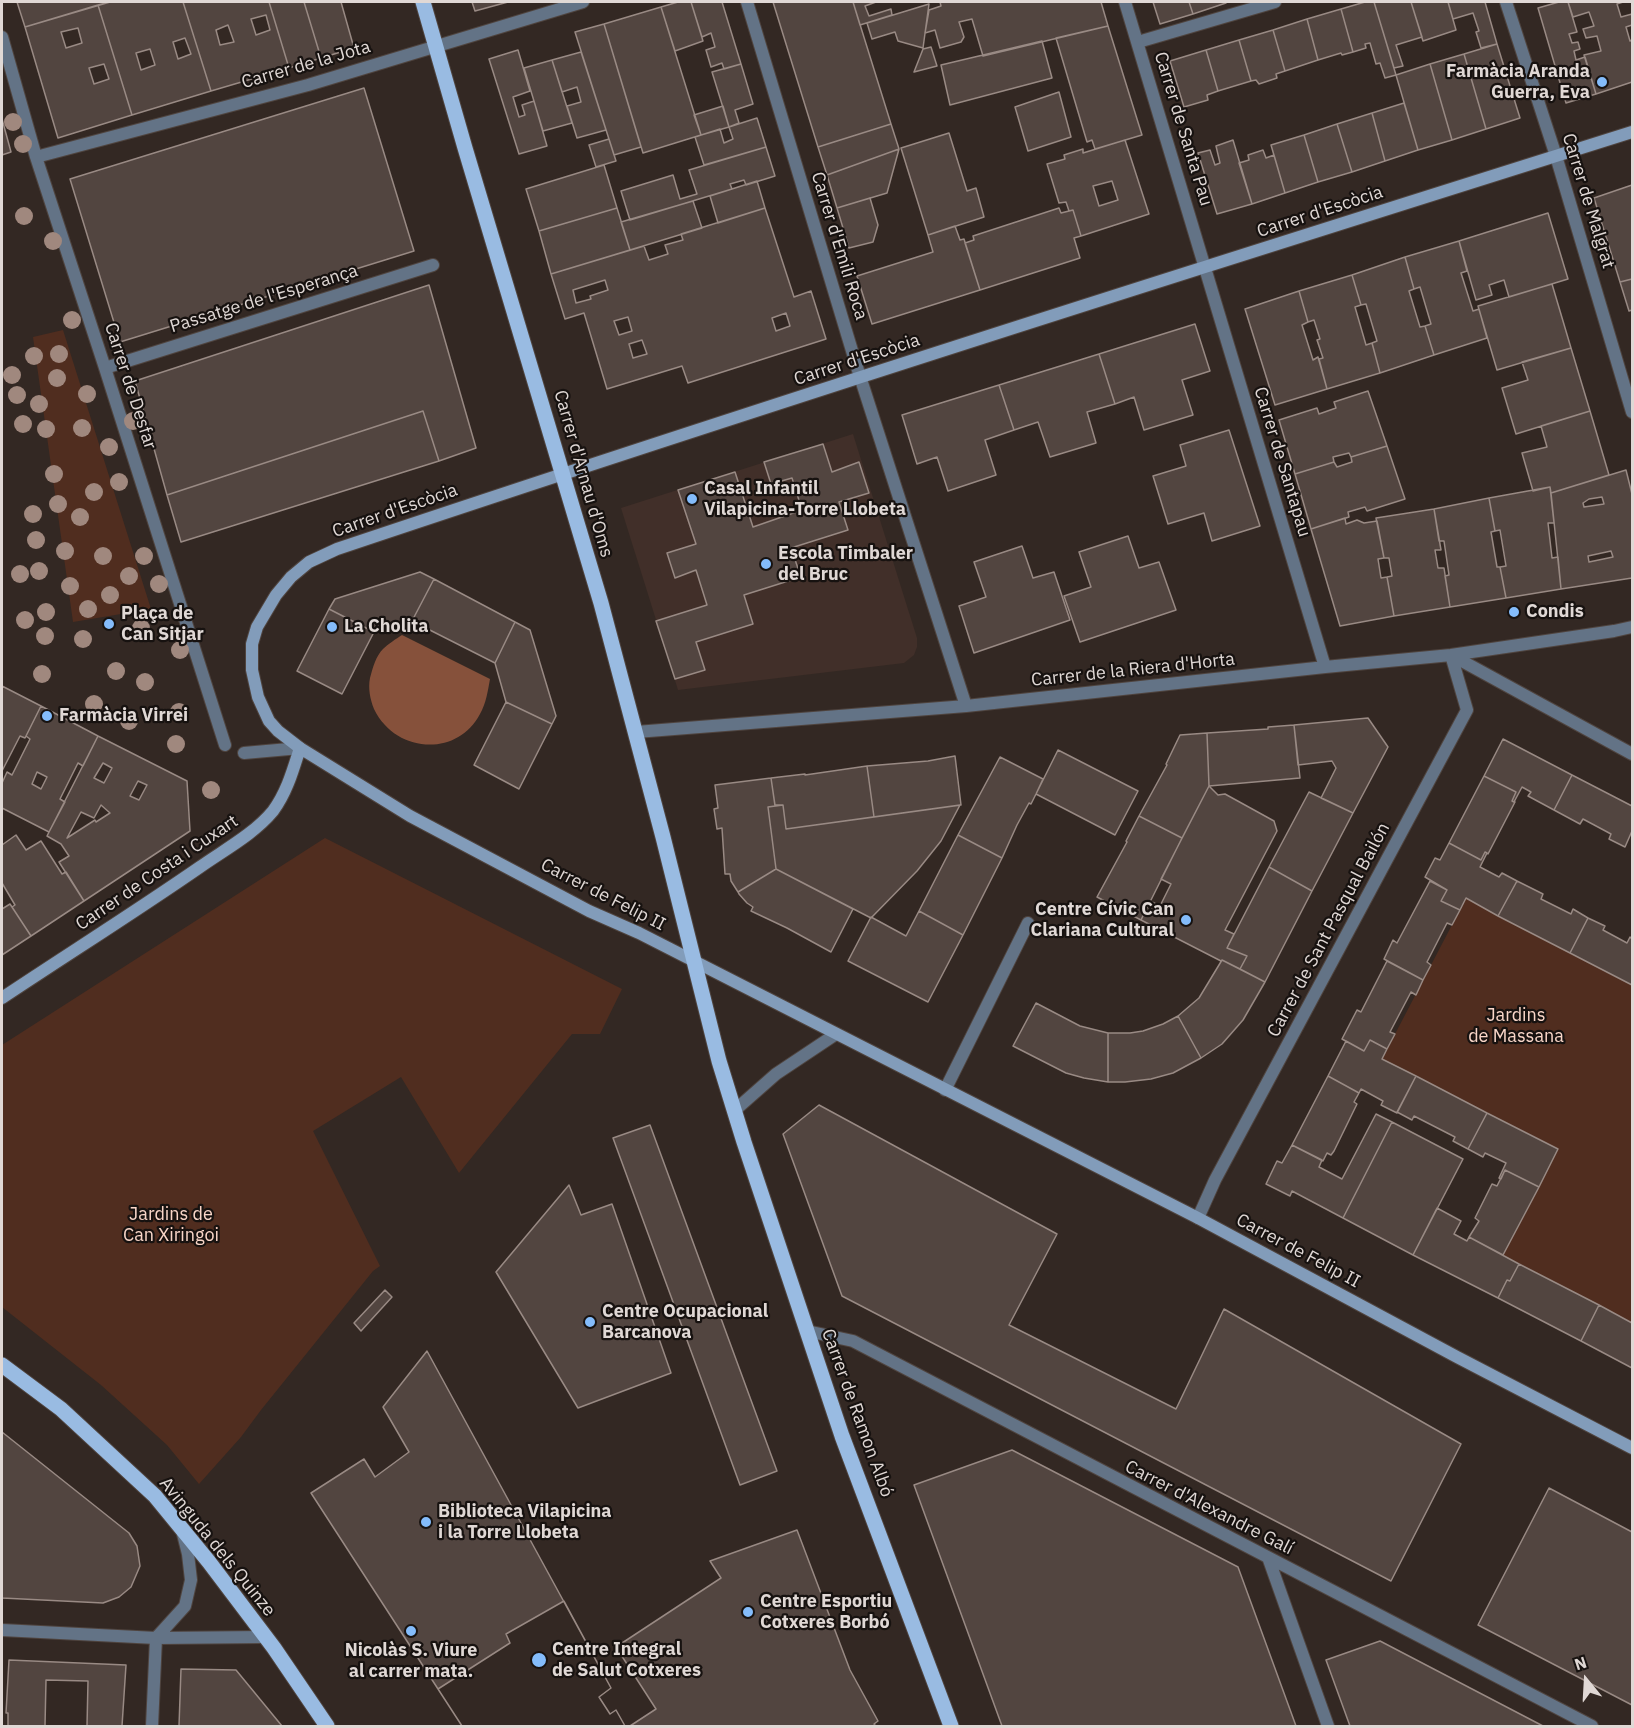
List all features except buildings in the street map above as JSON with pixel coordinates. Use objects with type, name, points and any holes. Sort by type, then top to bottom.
[{"type":"main road","name":"Carrer d'Arnau d'Oms","points":[[423,2],[563,473],[636,732],[693,962]]},
{"type":"main road","name":"Carrer d'Escòcia","points":[[300,748],[278,732],[269,721],[258,697],[252,670],[252,644],[257,627],[276,595],[291,577],[309,562],[336,549],[563,473],[1632,132]]},
{"type":"main road","name":"Carrer de Felip II","points":[[300,748],[410,816],[589,911],[639,933],[1198,1218],[1632,1448]]},
{"type":"main road","name":"Carrer de Costa i Cuxart","points":[[2,998],[164,892],[254,829],[271,813],[281,799],[290,780],[300,748]]},
{"type":"main road","name":"Carrer de Ramon Albó","points":[[693,962],[734,1111],[807,1331],[843,1436],[951,1726]]},
{"type":"main road","name":"Avinguda dels Quinze","points":[[2,1365],[61,1409],[155,1496],[209,1562],[327,1726]]},
{"type":"street","name":"Carrer de la Jota","points":[[36,157],[309,84],[583,2]]},
{"type":"street","name":"Carrer d'Emili Roca","points":[[747,2],[861,378],[966,706]]},
{"type":"street","name":"Carrer de Santa Pau","points":[[1125,2],[1205,267]]},
{"type":"street","points":[[1138,42],[1275,2]]},
{"type":"street","name":"Carrer de Malgrat","points":[[1506,2],[1556,156],[1632,412]]},
{"type":"street","name":"Carrer de Desfar","points":[[2,37],[36,157],[225,745]]},
{"type":"street","name":"Passatge de l'Esperança","points":[[105,368],[433,265]]},
{"type":"street","name":"Carrer de Santapau","points":[[1205,267],[1325,667]]},
{"type":"street","name":"Carrer de la Riera d'Horta","points":[[636,732],[966,706],[1451,655],[1632,627]]},
{"type":"street","points":[[1451,655],[1632,754]]},
{"type":"street","name":"Carrer de Sant Pasqual Bailón","points":[[1198,1218],[1215,1180],[1467,710],[1451,655]]},
{"type":"street","points":[[244,753],[300,748]]},
{"type":"street","points":[[945,1090],[1028,923]]},
{"type":"street","points":[[734,1111],[776,1074],[836,1034]]},
{"type":"street","name":"Carrer d'Alexandre Galí","points":[[807,1331],[853,1341],[1269,1560],[1592,1726]]},
{"type":"street","points":[[152,1726],[156,1638],[184,1606],[191,1580],[188,1554],[181,1529]]},
{"type":"street","points":[[1269,1560],[1328,1726]]},
{"type":"street","points":[[2,1630],[156,1638],[265,1637]]},
{"type":"shaded area","name":"Escola Timbaler del Bruc","points":[[853,434],[917,638],[914,655],[904,663],[678,690],[621,508]]},
{"type":"shaded area","points":[[402,635],[490,679],[480,714],[470,728],[457,738],[442,743],[411,742],[396,735],[384,724],[374,709],[369,686],[375,662],[383,649]]},
{"type":"green space","points":[[63,330],[151,609],[73,622],[33,337]]},
{"type":"green space","name":"Jardins de Can Xiringoi","points":[[325,838],[622,989],[600,1034],[572,1034],[459,1173],[401,1077],[313,1131],[380,1266],[373,1271],[241,1437],[199,1484],[167,1445],[101,1385],[2,1307],[2,1045]]},
{"type":"green space","name":"Jardins de Massana","points":[[1466,898],[1632,985],[1632,1323],[1503,1255],[1558,1149],[1382,1059]]},
{"type":"place","name":"Farmàcia Aranda Guerra, Eva","points":[[1602,82]]},
{"type":"place","name":"Casal Infantil Vilapicina-Torre Llobeta","points":[[692,499]]},
{"type":"place","name":"Escola Timbaler del Bruc","points":[[766,564]]},
{"type":"place","name":"Condis","points":[[1514,612]]},
{"type":"place","name":"Plaça de Can Sitjar","points":[[109,624]]},
{"type":"place","name":"La Cholita","points":[[332,627]]},
{"type":"place","name":"Farmàcia Virrei","points":[[47,716]]},
{"type":"place","name":"Centre Cívic Can Clariana Cultural","points":[[1186,920]]},
{"type":"place","name":"Centre Ocupacional Barcanova","points":[[590,1322]]},
{"type":"place","name":"Biblioteca Vilapicina i la Torre Llobeta","points":[[426,1522]]},
{"type":"place","name":"Centre Esportiu Cotxeres Borbó","points":[[748,1612]]},
{"type":"place","name":"Nicolàs S. Viure al carrer mata.","points":[[411,1631]]},
{"type":"place","name":"Centre Integral de Salut Cotxeres","points":[[539,1660]]}]
